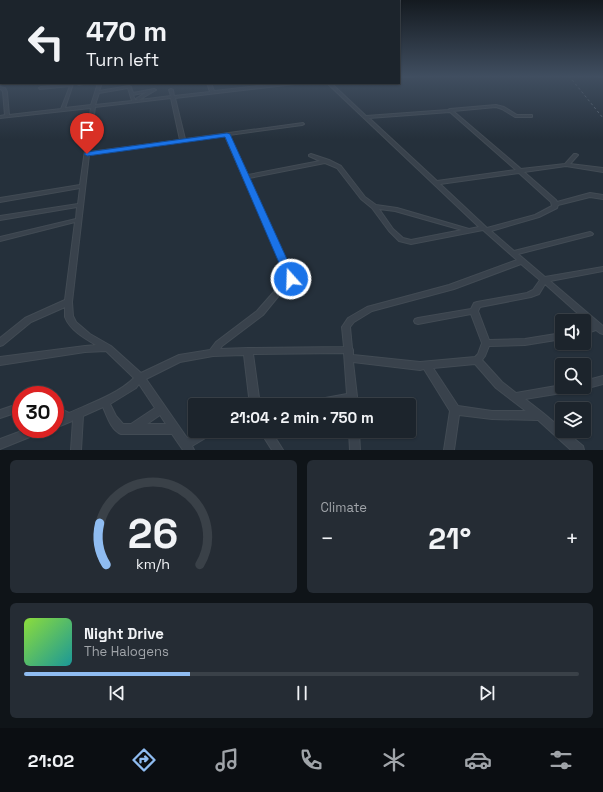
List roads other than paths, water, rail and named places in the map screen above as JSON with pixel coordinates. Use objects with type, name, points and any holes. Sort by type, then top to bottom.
[{"type":"street","points":[[6,97],[7,115]]},
{"type":"street","points":[[63,109],[68,97]]},
{"type":"street","points":[[96,97],[93,106],[68,302],[69,316],[73,324],[92,339],[108,348],[140,378],[187,447],[199,438]]},
{"type":"street","points":[[133,100],[143,97]]},
{"type":"street","points":[[0,117],[133,100],[173,97]]},
{"type":"street","points":[[0,117],[173,97]]},
{"type":"street","points":[[173,97],[183,141]]},
{"type":"street","points":[[344,97],[485,229],[600,328]]},
{"type":"street","points":[[0,101],[6,100]]},
{"type":"street","points":[[366,118],[496,106],[503,108],[516,116],[531,116]]},
{"type":"street","points":[[449,111],[520,171],[556,204]]},
{"type":"street","points":[[87,154],[302,124]]},
{"type":"street","points":[[213,353],[219,344],[260,313],[291,279],[227,134]]},
{"type":"street","points":[[311,155],[339,166],[363,198],[374,207],[391,230],[404,241],[411,242],[485,229],[538,216],[552,209],[556,204],[590,195],[603,197]]},
{"type":"street","points":[[566,166],[576,155]]},
{"type":"street","points":[[246,177],[327,161]]},
{"type":"street","points":[[435,183],[566,166],[603,170]]},
{"type":"street","points":[[0,200],[83,186]]},
{"type":"street","points":[[0,218],[80,205]]},
{"type":"street","points":[[374,207],[395,209],[468,231]]},
{"type":"street","points":[[0,239],[78,220]]},
{"type":"street","points":[[513,253],[590,234]]},
{"type":"street","points":[[353,398],[346,327],[351,320],[359,314],[382,305],[451,287],[522,261]]},
{"type":"street","points":[[64,420],[106,402],[133,385],[140,378],[179,359],[213,353],[248,351],[349,354],[427,366],[477,360],[481,356],[486,343],[474,311],[477,305],[528,295],[536,292],[544,280],[603,269]]},
{"type":"street","points":[[0,343],[28,320],[68,302]]},
{"type":"street","points":[[418,321],[474,311]]},
{"type":"street","points":[[486,343],[526,342],[555,337]]},
{"type":"street","points":[[85,349],[92,339]]},
{"type":"street","points":[[0,361],[85,349],[108,348]]},
{"type":"street","points":[[248,351],[254,398]]},
{"type":"street","points":[[477,360],[499,386],[540,416],[579,450]]},
{"type":"street","points":[[427,366],[455,410],[449,450]]},
{"type":"street","points":[[591,383],[603,380]]},
{"type":"street","points":[[515,397],[555,390]]},
{"type":"street","points":[[106,402],[114,419],[122,429],[175,429]]},
{"type":"street","points":[[0,414],[12,410]]},
{"type":"street","points":[[134,428],[161,410]]},
{"type":"street","points":[[455,410],[492,415],[540,416]]},
{"type":"street","points":[[76,450],[78,413]]},
{"type":"street","points":[[64,415],[69,418]]},
{"type":"street","points":[[0,444],[16,438]]},
{"type":"street","points":[[270,438],[278,450]]},
{"type":"street","points":[[354,438],[355,450]]},
{"type":"railway","points":[[586,97],[603,118]]}]
